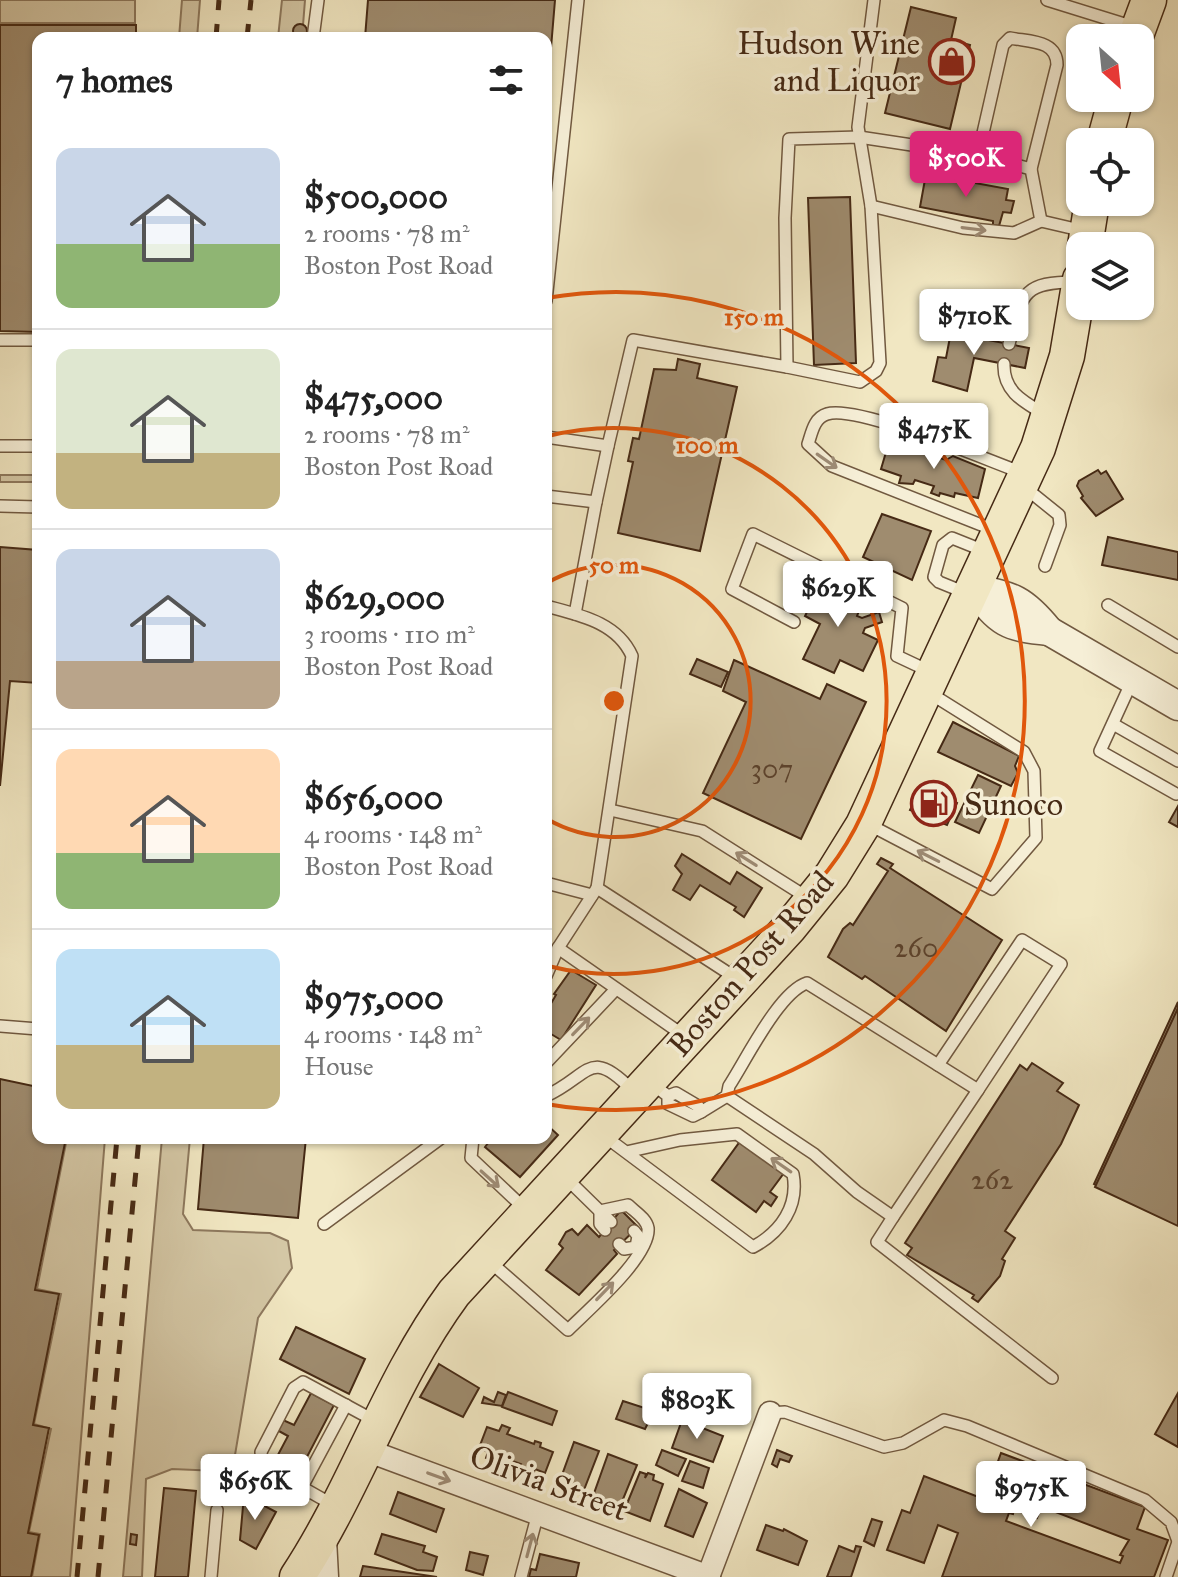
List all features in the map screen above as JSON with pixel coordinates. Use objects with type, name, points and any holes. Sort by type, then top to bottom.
[{"type":"main road","name":"Boston Post Road","points":[[297,1577],[339,1508],[425,1334],[484,1257],[562,1174],[613,1143],[687,1038],[812,900],[865,822],[1025,480],[1050,417],[1073,320]]},
{"type":"street","points":[[974,592],[996,618],[1018,628],[1049,631],[1178,706]]},
{"type":"street","points":[[709,1577],[770,1413]]},
{"type":"street","name":"Olivia Street","points":[[373,1436],[538,1513],[709,1577]]},
{"type":"street","points":[[322,1539],[324,1577]]},
{"type":"lane","points":[[314,32],[318,0]]},
{"type":"lane","points":[[552,245],[578,0]]},
{"type":"lane","points":[[575,614],[596,502],[633,340],[860,382],[876,371],[881,356],[871,206],[859,137],[874,0]]},
{"type":"lane","points":[[1047,0],[1140,14]]},
{"type":"lane","points":[[978,155],[1003,45],[1010,38],[1051,47],[1057,54],[1057,65],[1031,169],[1041,221]]},
{"type":"lane","points":[[787,367],[785,218],[789,139],[859,137],[978,155],[1031,169]]},
{"type":"lane","points":[[871,206],[963,228],[1014,233],[1041,221],[1088,227]]},
{"type":"lane","points":[[1009,344],[1022,296],[1033,287],[1066,281]]},
{"type":"lane","points":[[0,340],[32,340]]},
{"type":"lane","points":[[1004,364],[1003,377],[1016,398],[1050,417]]},
{"type":"lane","points":[[996,543],[832,466],[808,444],[815,423],[826,414],[839,413],[892,426],[1025,480],[1059,515],[1060,525],[1045,566]]},
{"type":"lane","points":[[552,438],[608,446]]},
{"type":"lane","points":[[0,446],[32,446]]},
{"type":"lane","points":[[552,497],[596,502]]},
{"type":"lane","points":[[0,506],[32,507]]},
{"type":"lane","points":[[794,622],[732,589],[753,534],[902,608],[897,656],[1024,752],[1034,771],[1036,838],[992,889],[865,822]]},
{"type":"lane","points":[[974,592],[951,588],[934,577],[943,545],[952,538],[996,543]]},
{"type":"lane","points":[[1108,605],[1178,647]]},
{"type":"lane","points":[[552,608],[593,619],[625,640],[632,656],[610,810],[594,892],[552,962]]},
{"type":"lane","points":[[1133,679],[1100,751],[1176,794]]},
{"type":"lane","points":[[1113,724],[1178,761]]},
{"type":"lane","points":[[610,810],[702,831],[812,900]]},
{"type":"lane","points":[[552,884],[594,892],[740,980]]},
{"type":"lane","points":[[938,1065],[1022,940],[1061,964]]},
{"type":"lane","points":[[558,948],[687,1038]]},
{"type":"lane","points":[[1052,1378],[877,1242],[1069,952]]},
{"type":"lane","points":[[552,1092],[591,1068],[601,1066],[651,1090],[677,1110],[693,1116],[727,1096],[729,1086],[783,1002],[797,986],[807,983],[978,1090]]},
{"type":"lane","points":[[552,1057],[616,989]]},
{"type":"lane","points":[[0,1026],[32,1029]]},
{"type":"lane","points":[[727,1096],[814,1154],[857,1192],[893,1217]]},
{"type":"lane","points":[[737,1134],[793,1174],[795,1185],[786,1221],[771,1238],[753,1247],[613,1143],[737,1134]]},
{"type":"lane","points":[[324,1224],[433,1144]]},
{"type":"lane","points":[[472,1144],[471,1158],[480,1170],[527,1212]]},
{"type":"lane","points":[[562,1174],[611,1222]]},
{"type":"lane","points":[[484,1257],[568,1330],[639,1250],[648,1233],[644,1219],[628,1205],[600,1211]]},
{"type":"lane","points":[[627,1238],[624,1249],[639,1250]]},
{"type":"lane","points":[[339,1508],[266,1467],[261,1457],[294,1388],[298,1383],[308,1384],[346,1405],[373,1436]]},
{"type":"lane","points":[[302,1487],[346,1405]]},
{"type":"lane","points":[[770,1413],[785,1412],[884,1447],[903,1443],[944,1420],[967,1426],[1145,1500],[1171,1522],[1178,1542],[1166,1577]]},
{"type":"lane","points":[[211,1577],[217,1510]]},
{"type":"lane","points":[[521,1577],[538,1513]]},
{"type":"shaded area","points":[[0,0],[135,0],[135,23],[0,23]]},
{"type":"shaded area","points":[[182,0],[200,0],[197,32],[179,32]]},
{"type":"shaded area","points":[[282,0],[305,0],[302,32],[279,32]]},
{"type":"shaded area","points":[[0,475],[32,475],[32,482],[0,482]]},
{"type":"shaded area","points":[[66,1144],[105,1144],[70,1577],[32,1577],[40,1534],[29,1532],[51,1429],[34,1424],[61,1294],[37,1289]]},
{"type":"shaded area","points":[[161,1144],[189,1144],[183,1214],[193,1230],[270,1233],[288,1241],[292,1268],[258,1318],[234,1461],[219,1471],[172,1469],[146,1479],[142,1577],[123,1577]]},
{"type":"building","points":[[368,0],[555,0],[552,36],[552,32],[365,32]]},
{"type":"building","points":[[911,7],[956,18],[951,40],[970,45],[950,129],[885,113]]},
{"type":"building","points":[[0,25],[136,25],[136,32],[32,32],[32,332],[0,331]]},
{"type":"building","points":[[295,26],[305,26],[307,32],[293,32]]},
{"type":"building","points":[[926,174],[1008,189],[1006,200],[1014,201],[1011,213],[1003,212],[999,226],[993,225],[993,221],[920,207]]},
{"type":"building","points":[[850,197],[856,363],[814,365],[808,198]]},
{"type":"building","points":[[957,324],[973,327],[971,335],[978,338],[1029,348],[1025,368],[974,358],[967,391],[933,381],[938,357],[946,358],[951,332]]},
{"type":"building","points":[[678,359],[700,364],[697,378],[737,387],[700,551],[618,533],[633,462],[628,461],[633,438],[639,439],[654,369],[676,370]]},
{"type":"building","points":[[889,442],[946,460],[953,456],[985,469],[978,498],[955,493],[954,497],[940,493],[939,496],[931,493],[934,486],[915,480],[913,484],[899,483],[901,476],[881,469]]},
{"type":"building","points":[[1098,470],[1101,474],[1106,471],[1123,499],[1096,516],[1081,498],[1083,496],[1077,486],[1079,481]]},
{"type":"building","points":[[882,514],[931,531],[912,580],[863,557]]},
{"type":"building","points":[[1108,537],[1178,552],[1178,580],[1102,565]]},
{"type":"building","points":[[0,547],[32,550],[32,683],[10,681],[0,786]]},
{"type":"building","points":[[819,580],[863,601],[857,616],[862,618],[879,612],[882,622],[865,628],[863,633],[878,640],[863,671],[840,660],[834,673],[803,659],[820,624],[805,616],[808,610],[803,606],[814,582]]},
{"type":"building","points":[[697,659],[728,672],[721,687],[690,674]]},
{"type":"building","points":[[734,660],[820,699],[827,684],[866,702],[801,839],[703,793],[746,702],[723,691]]},
{"type":"building","points":[[953,722],[1019,756],[1015,766],[1018,773],[1011,786],[938,752]]},
{"type":"building","points":[[978,775],[1001,786],[979,833],[955,822]]},
{"type":"building","points":[[922,786],[957,803],[947,825],[910,810]]},
{"type":"building","points":[[1178,806],[1178,827],[1169,822]]},
{"type":"building","points":[[682,854],[730,884],[737,872],[762,888],[744,917],[734,910],[736,907],[700,885],[690,900],[673,890],[682,874],[675,866]]},
{"type":"building","points":[[881,858],[893,864],[890,868],[1002,940],[946,1031],[865,976],[862,979],[828,957],[843,929],[850,923],[853,925],[888,871],[877,864]]},
{"type":"building","points":[[571,970],[596,985],[561,1040],[552,1035],[554,994]]},
{"type":"building","points":[[1178,1002],[1178,1223],[1094,1184]]},
{"type":"building","points":[[1178,1008],[1178,1226],[1095,1187]]},
{"type":"building","points":[[1032,1063],[1063,1083],[1057,1091],[1079,1105],[1061,1144],[1005,1231],[1015,1238],[1002,1259],[1005,1261],[1000,1276],[978,1302],[972,1298],[974,1295],[907,1255],[912,1248],[905,1243],[1020,1065],[1027,1070]]},
{"type":"building","points":[[0,1079],[32,1086],[32,1144],[65,1144],[35,1290],[59,1294],[33,1425],[49,1428],[28,1533],[39,1535],[31,1577],[0,1577]]},
{"type":"building","points":[[741,1140],[784,1173],[770,1192],[777,1197],[771,1206],[764,1201],[756,1212],[712,1180]]},
{"type":"building","points":[[203,1144],[305,1144],[298,1218],[198,1209]]},
{"type":"building","points":[[487,1144],[550,1144],[520,1177],[485,1147]]},
{"type":"building","points":[[621,1210],[638,1227],[614,1250],[617,1254],[579,1295],[546,1270],[563,1248],[559,1244],[566,1232],[572,1229],[578,1235],[587,1225],[599,1237]]},
{"type":"building","points":[[296,1327],[365,1359],[349,1394],[280,1359]]},
{"type":"building","points":[[439,1364],[479,1388],[463,1417],[420,1397]]},
{"type":"building","points":[[498,1392],[506,1395],[502,1406],[482,1403],[484,1397],[494,1402]]},
{"type":"building","points":[[508,1392],[557,1411],[552,1425],[502,1407]]},
{"type":"building","points":[[311,1393],[334,1405],[295,1480],[271,1468],[288,1436],[277,1430],[283,1420],[294,1425]]},
{"type":"building","points":[[1178,1393],[1178,1447],[1155,1434]]},
{"type":"building","points":[[623,1401],[654,1411],[645,1429],[616,1419]]},
{"type":"building","points":[[682,1420],[723,1436],[713,1462],[672,1448]]},
{"type":"building","points":[[502,1425],[510,1428],[507,1434],[534,1444],[535,1441],[541,1443],[540,1447],[553,1452],[545,1473],[535,1469],[533,1475],[519,1470],[521,1464],[502,1457],[500,1463],[486,1458],[488,1452],[479,1448],[487,1427],[499,1431]]},
{"type":"building","points":[[574,1442],[599,1451],[582,1495],[558,1486]]},
{"type":"building","points":[[662,1450],[686,1459],[678,1476],[656,1465]]},
{"type":"building","points":[[777,1450],[792,1456],[789,1462],[780,1459],[777,1467],[772,1464]]},
{"type":"building","points":[[1001,1453],[1145,1507],[1137,1529],[1168,1540],[1154,1577],[942,1577],[958,1533],[938,1525],[924,1563],[887,1550],[902,1510],[910,1513],[924,1476],[994,1503],[997,1497],[1003,1499],[1006,1492],[1000,1489],[1002,1482],[992,1478]],"holes":[[[1016,1497],[1129,1540],[1120,1555],[1123,1556],[1120,1563],[1006,1521],[1009,1513],[1013,1514]]]},
{"type":"building","points":[[608,1454],[637,1465],[619,1509],[592,1499]]},
{"type":"building","points":[[690,1461],[709,1468],[703,1488],[682,1481]]},
{"type":"building","points":[[640,1472],[646,1474],[645,1478],[648,1473],[654,1475],[653,1480],[663,1484],[650,1521],[624,1511]]},
{"type":"building","points":[[164,1488],[196,1491],[188,1577],[155,1577]]},
{"type":"building","points":[[679,1489],[707,1503],[693,1537],[665,1526]]},
{"type":"building","points":[[398,1492],[444,1509],[436,1532],[390,1514]]},
{"type":"building","points":[[244,1495],[276,1512],[256,1549],[240,1540]]},
{"type":"building","points":[[1027,1503],[1041,1508],[1037,1518],[1023,1513]]},
{"type":"building","points":[[872,1519],[882,1522],[874,1546],[864,1541]]},
{"type":"building","points":[[766,1525],[784,1529],[807,1541],[798,1565],[757,1550]]},
{"type":"building","points":[[131,1534],[137,1535],[136,1545],[130,1544]]},
{"type":"building","points":[[382,1534],[425,1546],[423,1552],[437,1557],[433,1571],[417,1570],[375,1554]]},
{"type":"building","points":[[839,1546],[854,1552],[856,1546],[861,1547],[851,1577],[827,1577]]},
{"type":"building","points":[[470,1552],[488,1556],[483,1575],[466,1570]]},
{"type":"building","points":[[540,1554],[579,1563],[576,1577],[529,1577],[531,1569],[536,1570]]},
{"type":"building","points":[[363,1566],[437,1577],[360,1577]]},
{"type":"railway","points":[[216,32],[219,0]]},
{"type":"railway","points":[[248,32],[251,0]]},
{"type":"railway","points":[[77,1577],[116,1144]]},
{"type":"railway","points":[[98,1577],[138,1144]]},
{"type":"place","name":"Hudson Wine and Liquor","points":[[951,61]]},
{"type":"place","name":"Sunoco","points":[[933,804]]}]
